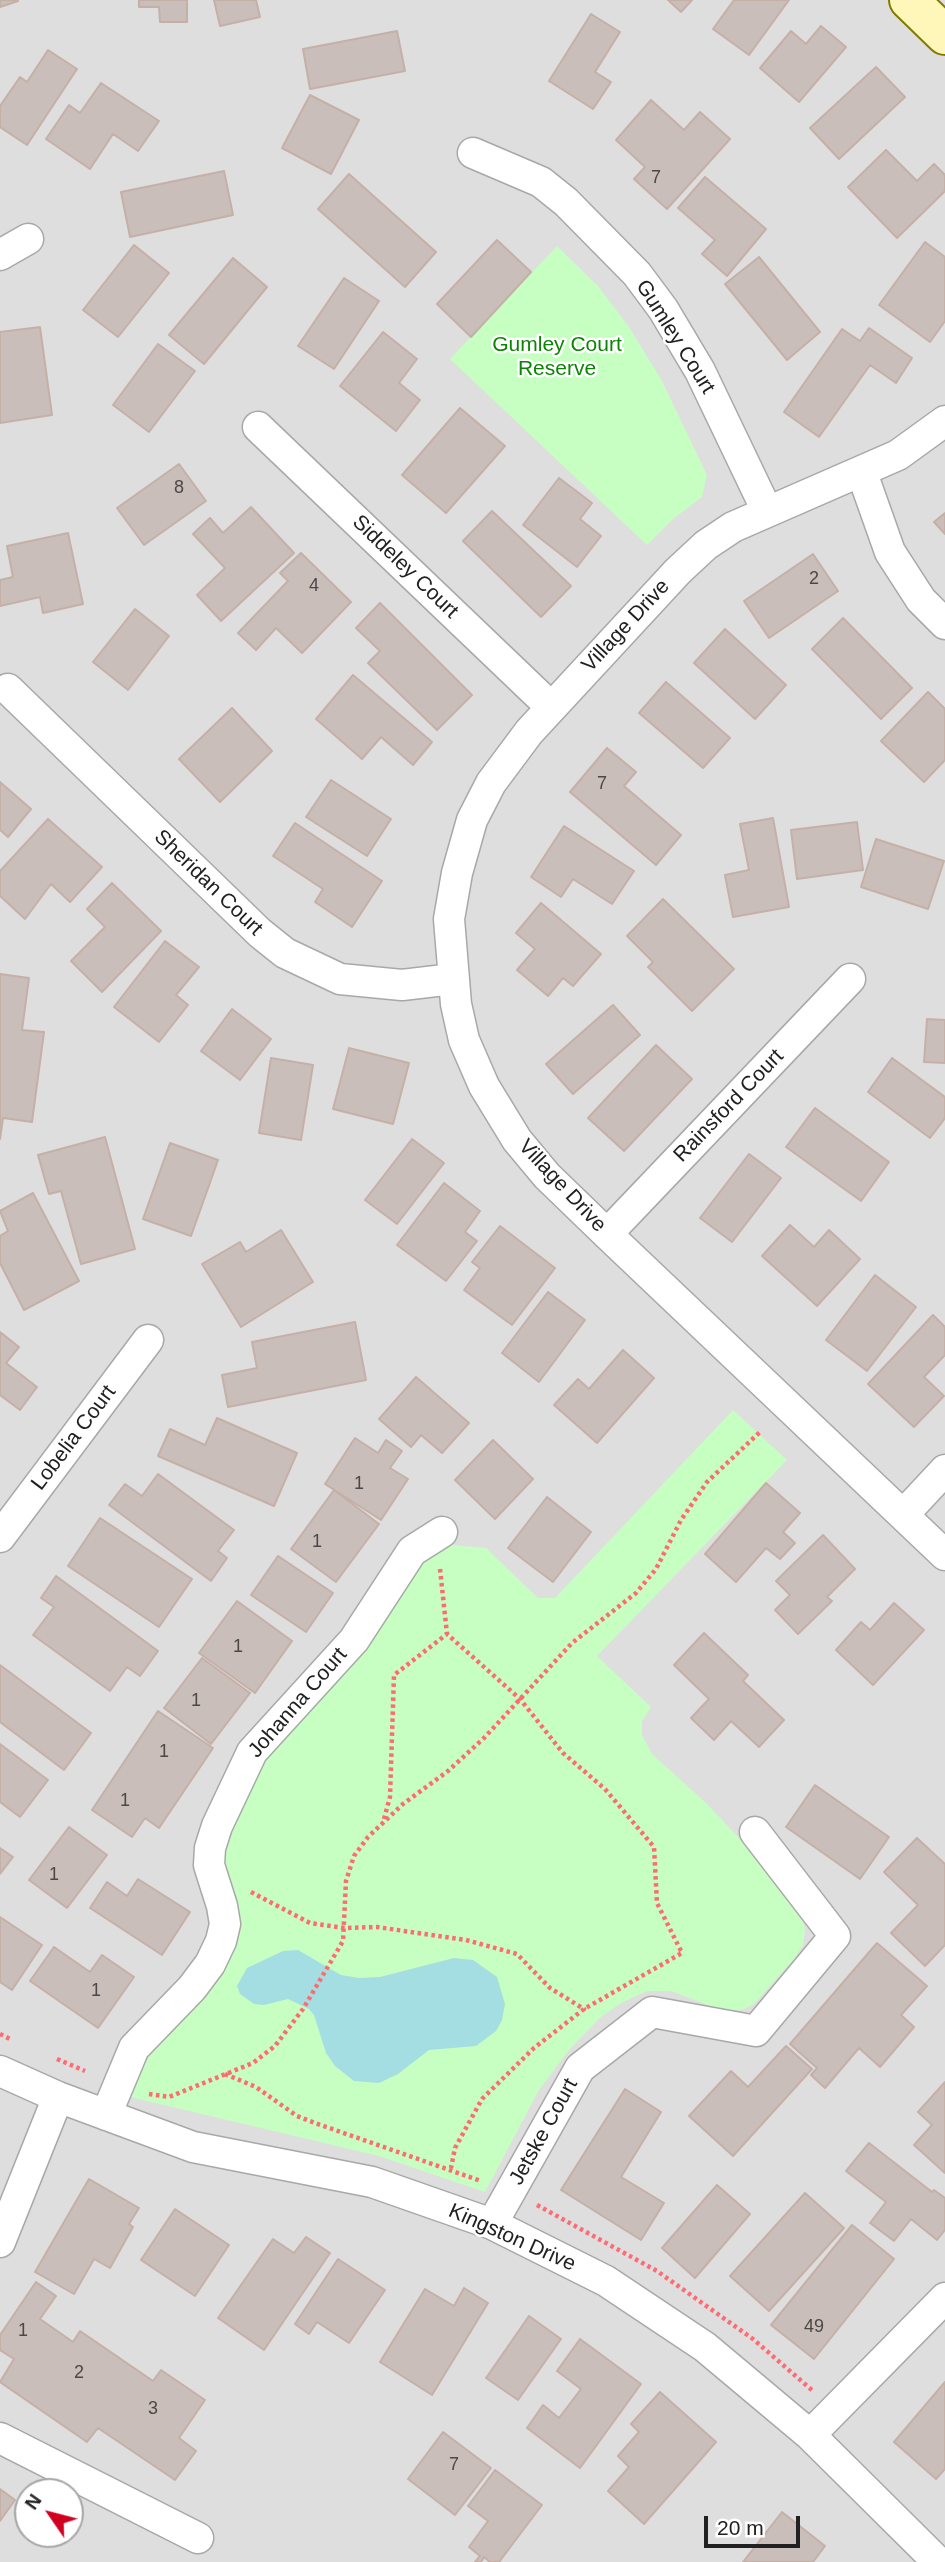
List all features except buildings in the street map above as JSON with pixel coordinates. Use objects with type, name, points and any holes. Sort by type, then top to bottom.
[{"type":"main road","points":[[909,0],[945,35]]},
{"type":"street","name":"Gumley Court","points":[[473,153],[514,167],[541,182],[566,202],[637,274],[663,309],[700,371],[767,511]]},
{"type":"street","points":[[0,255],[28,239]]},
{"type":"street","name":"Village Drive","points":[[945,421],[898,455],[733,527],[688,562],[551,707],[504,763],[472,820],[457,873],[449,919],[453,979],[464,1040],[484,1086],[517,1140],[547,1176],[945,1555]]},
{"type":"street","name":"Siddeley Court","points":[[258,427],[551,707]]},
{"type":"street","points":[[862,473],[890,552],[921,600],[945,624]]},
{"type":"street","name":"Sheridan Court","points":[[8,689],[260,933],[285,953],[314,969],[350,981],[402,985],[453,979]]},
{"type":"street","name":"Rainsford Court","points":[[607,1234],[850,979]]},
{"type":"street","name":"Lobelia Court","points":[[0,1536],[148,1340]]},
{"type":"street","points":[[903,1515],[945,1470]]},
{"type":"street","name":"Johanna Court","points":[[106,2115],[134,2048],[210,1964],[225,1924],[209,1865],[211,1848],[217,1826],[252,1752],[354,1640],[412,1551],[442,1532]]},
{"type":"street","name":"Jetske Court","points":[[492,2224],[580,2068],[652,2012],[756,2031],[835,1936],[755,1832]]},
{"type":"street","name":"Kingston Drive","points":[[0,2071],[58,2097],[193,2147],[372,2182],[492,2224],[606,2281],[705,2347],[810,2435],[938,2562]]},
{"type":"street","points":[[0,2242],[58,2097]]},
{"type":"street","points":[[810,2435],[945,2298]]},
{"type":"street","points":[[0,2438],[198,2538]]},
{"type":"path","points":[[188,2089],[253,2063],[275,2046],[303,2009],[343,1941],[346,1881],[354,1856],[384,1820],[448,1771],[572,1643],[636,1592],[656,1569],[681,1520],[707,1482],[761,1431]]},
{"type":"path","points":[[225,2074],[256,2087],[297,2116],[451,2168],[455,2148],[482,2099],[534,2048],[584,2009],[682,1953],[657,1903],[654,1847],[606,1790],[563,1753],[520,1699],[447,1634],[439,1556],[442,1532]]},
{"type":"path","points":[[384,1820],[390,1797],[394,1675],[447,1634]]},
{"type":"path","points":[[214,1888],[230,1885],[238,1887],[310,1923],[345,1928],[377,1927],[466,1940],[517,1954],[550,1988],[584,2009]]},
{"type":"shaded area","points":[[0,0],[945,0],[945,2562],[0,2562]]},
{"type":"green space","name":"Gumley Court Reserve","points":[[557,246],[598,286],[629,327],[662,381],[707,475],[702,497],[673,519],[647,545],[450,359]]},
{"type":"green space","points":[[733,1410],[787,1460],[597,1656],[651,1707],[642,1721],[642,1735],[652,1754],[706,1803],[790,1892],[801,1911],[805,1930],[803,1945],[794,1959],[754,2004],[742,2010],[724,2011],[671,1991],[647,1991],[621,2003],[601,2017],[569,2050],[539,2090],[485,2192],[379,2156],[126,2096],[144,2057],[229,1957],[238,1936],[238,1914],[221,1872],[226,1839],[262,1759],[279,1738],[338,1680],[422,1560],[453,1545],[486,1548],[538,1598],[555,1598]]},
{"type":"water","points":[[298,1950],[341,1975],[359,1978],[380,1977],[454,1958],[473,1960],[497,1977],[505,2004],[502,2020],[496,2031],[476,2046],[429,2050],[398,2074],[379,2083],[354,2081],[335,2066],[326,2053],[314,2015],[309,2009],[288,1999],[264,2005],[254,2004],[240,1994],[237,1986],[247,1968],[283,1951]]}]
